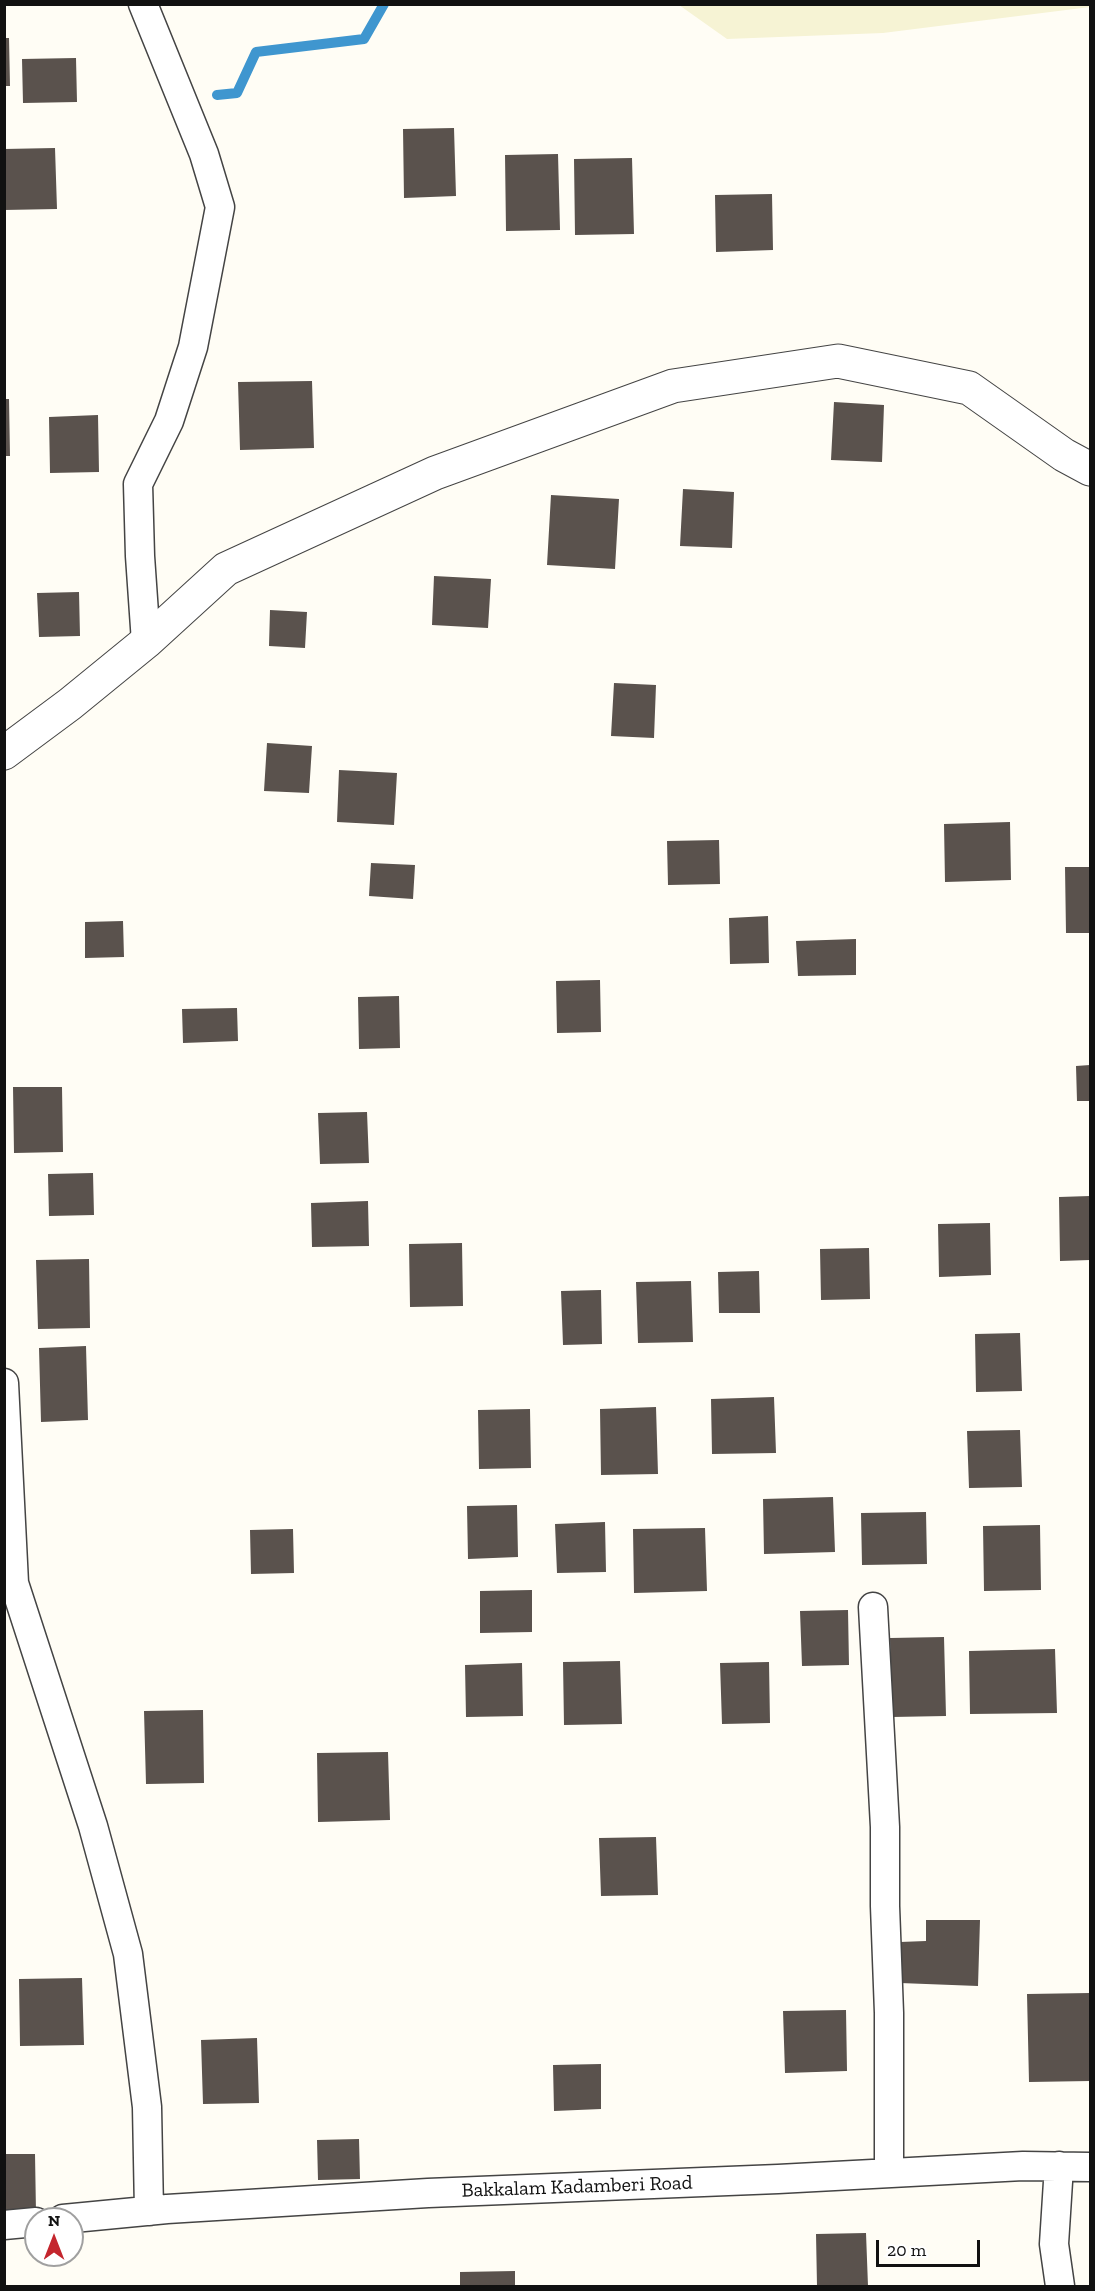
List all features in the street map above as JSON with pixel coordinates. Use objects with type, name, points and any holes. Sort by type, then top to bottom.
[{"type":"street","points":[[143,4],[204,154],[220,207],[193,347],[170,421],[138,484],[146,642]]},
{"type":"street","points":[[4,753],[70,704],[146,642],[226,568],[435,473],[673,386],[838,361],[969,388],[1064,455],[1090,469]]},
{"type":"street","points":[[4,1383],[14,1583],[93,1826],[128,1954],[147,2107],[148,2211]]},
{"type":"street","points":[[873,1607],[885,1827],[889,2013],[889,2173]]},
{"type":"street","name":"Bakkalam Kadamberi Road","points":[[84,2217],[429,2193],[778,2179],[1023,2166],[1090,2167]]},
{"type":"street","points":[[1059,2166],[1054,2244],[1059,2286]]},
{"type":"street","points":[[4,2225],[24,2223]]},
{"type":"shaded area","points":[[1090,4],[1090,7],[883,33],[727,39],[679,5]]},
{"type":"building","points":[[4,38],[9,38],[10,86],[4,86]]},
{"type":"building","points":[[76,58],[77,102],[23,103],[22,59]]},
{"type":"building","points":[[454,128],[456,196],[404,198],[403,129]]},
{"type":"building","points":[[55,148],[57,209],[4,210],[4,149]]},
{"type":"building","points":[[558,154],[560,230],[506,231],[505,155]]},
{"type":"building","points":[[632,158],[634,234],[575,235],[574,159]]},
{"type":"building","points":[[772,194],[773,250],[716,252],[715,195]]},
{"type":"building","points":[[312,381],[314,448],[240,450],[238,382]]},
{"type":"building","points":[[4,399],[9,399],[10,456],[4,456]]},
{"type":"building","points":[[834,402],[884,405],[882,462],[831,460]]},
{"type":"building","points":[[98,415],[99,472],[50,473],[49,417]]},
{"type":"building","points":[[683,489],[734,492],[732,548],[680,546]]},
{"type":"building","points":[[551,495],[619,499],[615,569],[547,565]]},
{"type":"building","points":[[434,576],[491,579],[488,628],[432,625]]},
{"type":"building","points":[[79,592],[80,636],[39,637],[37,593]]},
{"type":"building","points":[[270,610],[307,612],[305,648],[269,646]]},
{"type":"building","points":[[614,683],[656,685],[654,738],[611,736]]},
{"type":"building","points":[[267,743],[312,746],[309,793],[264,791]]},
{"type":"building","points":[[339,770],[397,773],[394,825],[337,822]]},
{"type":"building","points":[[1010,822],[1011,880],[945,882],[944,824]]},
{"type":"building","points":[[719,840],[720,884],[668,885],[667,841]]},
{"type":"building","points":[[371,863],[415,865],[413,899],[369,896]]},
{"type":"building","points":[[1065,867],[1090,867],[1090,933],[1066,933]]},
{"type":"building","points":[[768,916],[769,963],[730,964],[729,918]]},
{"type":"building","points":[[123,921],[124,957],[85,958],[85,922]]},
{"type":"building","points":[[856,939],[856,975],[798,976],[796,941]]},
{"type":"building","points":[[600,980],[601,1032],[557,1033],[556,981]]},
{"type":"building","points":[[399,996],[400,1048],[359,1049],[358,997]]},
{"type":"building","points":[[237,1008],[238,1041],[183,1043],[182,1009]]},
{"type":"building","points":[[1090,1065],[1090,1101],[1077,1101],[1076,1066]]},
{"type":"building","points":[[13,1087],[62,1087],[63,1152],[14,1153]]},
{"type":"building","points":[[367,1112],[369,1163],[320,1164],[318,1113]]},
{"type":"building","points":[[93,1173],[94,1215],[49,1216],[48,1174]]},
{"type":"building","points":[[1090,1196],[1090,1260],[1060,1261],[1059,1197]]},
{"type":"building","points":[[368,1201],[369,1246],[312,1247],[311,1203]]},
{"type":"building","points":[[990,1223],[991,1275],[939,1277],[938,1224]]},
{"type":"building","points":[[462,1243],[463,1306],[410,1307],[409,1244]]},
{"type":"building","points":[[869,1248],[870,1299],[821,1300],[820,1249]]},
{"type":"building","points":[[89,1259],[90,1328],[38,1329],[36,1260]]},
{"type":"building","points":[[759,1271],[760,1313],[719,1313],[718,1272]]},
{"type":"building","points":[[691,1281],[693,1342],[638,1343],[636,1282]]},
{"type":"building","points":[[601,1290],[602,1344],[563,1345],[561,1291]]},
{"type":"building","points":[[1020,1333],[1022,1391],[976,1392],[975,1334]]},
{"type":"building","points":[[86,1346],[88,1420],[41,1422],[39,1348]]},
{"type":"building","points":[[774,1397],[776,1453],[712,1454],[711,1399]]},
{"type":"building","points":[[656,1407],[658,1474],[601,1475],[600,1409]]},
{"type":"building","points":[[530,1409],[531,1468],[479,1469],[478,1410]]},
{"type":"building","points":[[1020,1430],[1022,1487],[969,1488],[967,1431]]},
{"type":"building","points":[[833,1497],[835,1552],[764,1554],[763,1499]]},
{"type":"building","points":[[517,1505],[518,1557],[468,1559],[467,1506]]},
{"type":"building","points":[[926,1512],[927,1564],[862,1565],[861,1513]]},
{"type":"building","points":[[605,1522],[606,1572],[557,1573],[555,1524]]},
{"type":"building","points":[[1040,1525],[1041,1590],[984,1591],[983,1526]]},
{"type":"building","points":[[705,1528],[707,1591],[634,1593],[633,1529]]},
{"type":"building","points":[[293,1529],[294,1573],[251,1574],[250,1530]]},
{"type":"building","points":[[532,1590],[532,1632],[480,1633],[480,1591]]},
{"type":"building","points":[[848,1610],[849,1665],[802,1666],[800,1611]]},
{"type":"building","points":[[944,1637],[946,1716],[892,1717],[890,1638]]},
{"type":"building","points":[[1055,1649],[1057,1713],[970,1714],[969,1651]]},
{"type":"building","points":[[620,1661],[622,1724],[564,1725],[563,1662]]},
{"type":"building","points":[[769,1662],[770,1723],[722,1724],[720,1663]]},
{"type":"building","points":[[522,1663],[523,1716],[466,1717],[465,1665]]},
{"type":"building","points":[[203,1710],[204,1783],[146,1784],[144,1711]]},
{"type":"building","points":[[388,1752],[390,1820],[318,1822],[317,1753]]},
{"type":"building","points":[[656,1837],[658,1895],[601,1896],[599,1838]]},
{"type":"building","points":[[926,1920],[980,1920],[978,1986],[900,1983],[900,1942],[926,1941]]},
{"type":"building","points":[[82,1978],[84,2045],[20,2046],[19,1979]]},
{"type":"building","points":[[1090,1993],[1090,2081],[1029,2082],[1027,1994]]},
{"type":"building","points":[[846,2010],[847,2071],[785,2073],[783,2011]]},
{"type":"building","points":[[257,2038],[259,2103],[203,2104],[201,2040]]},
{"type":"building","points":[[601,2064],[601,2109],[554,2111],[553,2065]]},
{"type":"building","points":[[359,2139],[360,2179],[318,2180],[317,2140]]},
{"type":"building","points":[[4,2154],[35,2154],[36,2207],[24,2207],[24,2213],[4,2214]]},
{"type":"building","points":[[866,2233],[868,2286],[817,2286],[816,2234]]},
{"type":"building","points":[[515,2271],[515,2286],[460,2286],[460,2272]]},
{"type":"waterway","points":[[217,95],[237,93],[256,52],[364,39],[384,4]]}]
